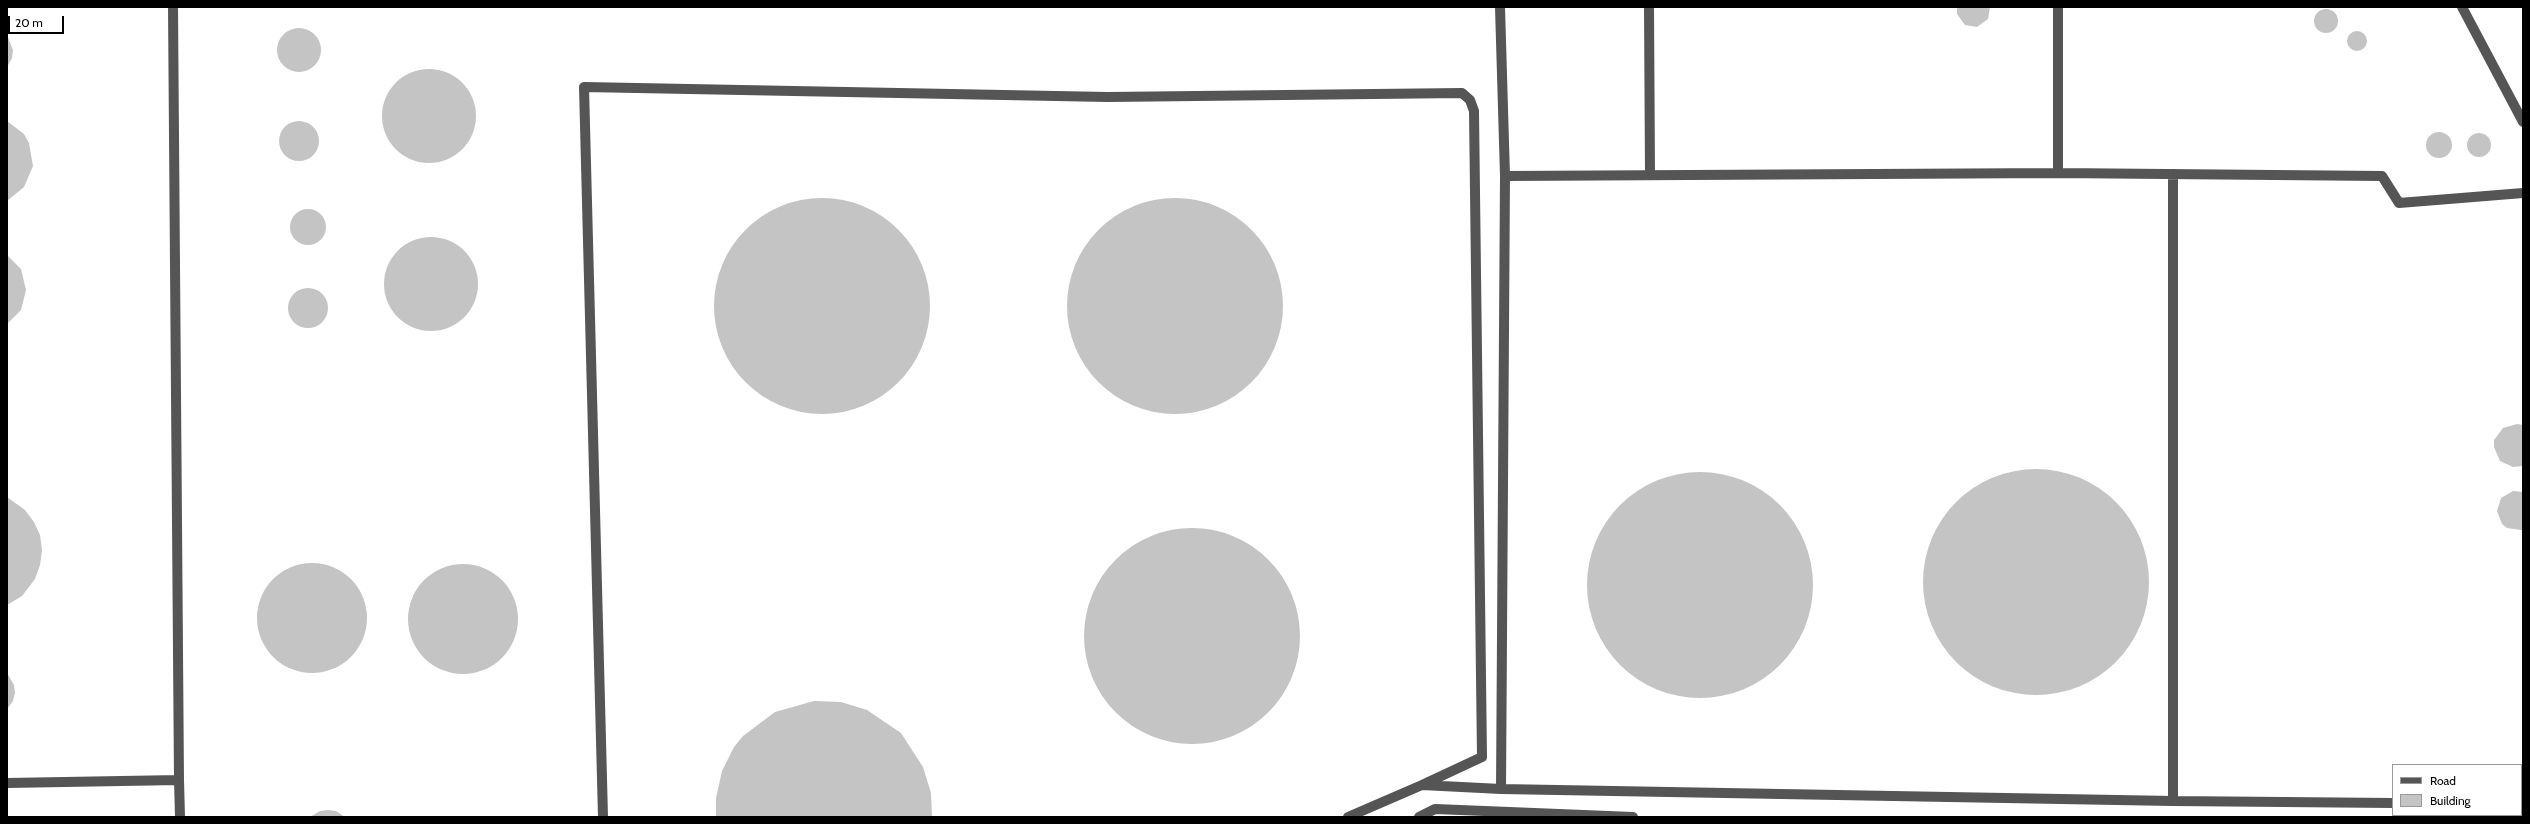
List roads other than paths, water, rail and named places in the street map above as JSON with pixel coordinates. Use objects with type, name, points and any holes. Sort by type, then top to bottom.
[{"type":"street","points":[[173,7],[180,817]]},
{"type":"street","points":[[1500,7],[1505,176],[1501,789]]},
{"type":"street","points":[[1649,7],[1650,176]]},
{"type":"street","points":[[2058,7],[2058,173]]},
{"type":"street","points":[[2462,7],[2523,122]]},
{"type":"street","points":[[603,817],[584,87],[1108,97],[1462,93],[1470,100],[1474,111],[1482,757],[1348,817]]},
{"type":"street","points":[[1505,176],[2058,173],[2382,176],[2399,203],[2523,193]]},
{"type":"street","points":[[2173,174],[2173,801]]},
{"type":"street","points":[[7,783],[179,780]]},
{"type":"street","points":[[1422,785],[1501,789],[2173,801],[2392,803]]},
{"type":"street","points":[[1419,817],[1435,809],[1633,817]]}]
